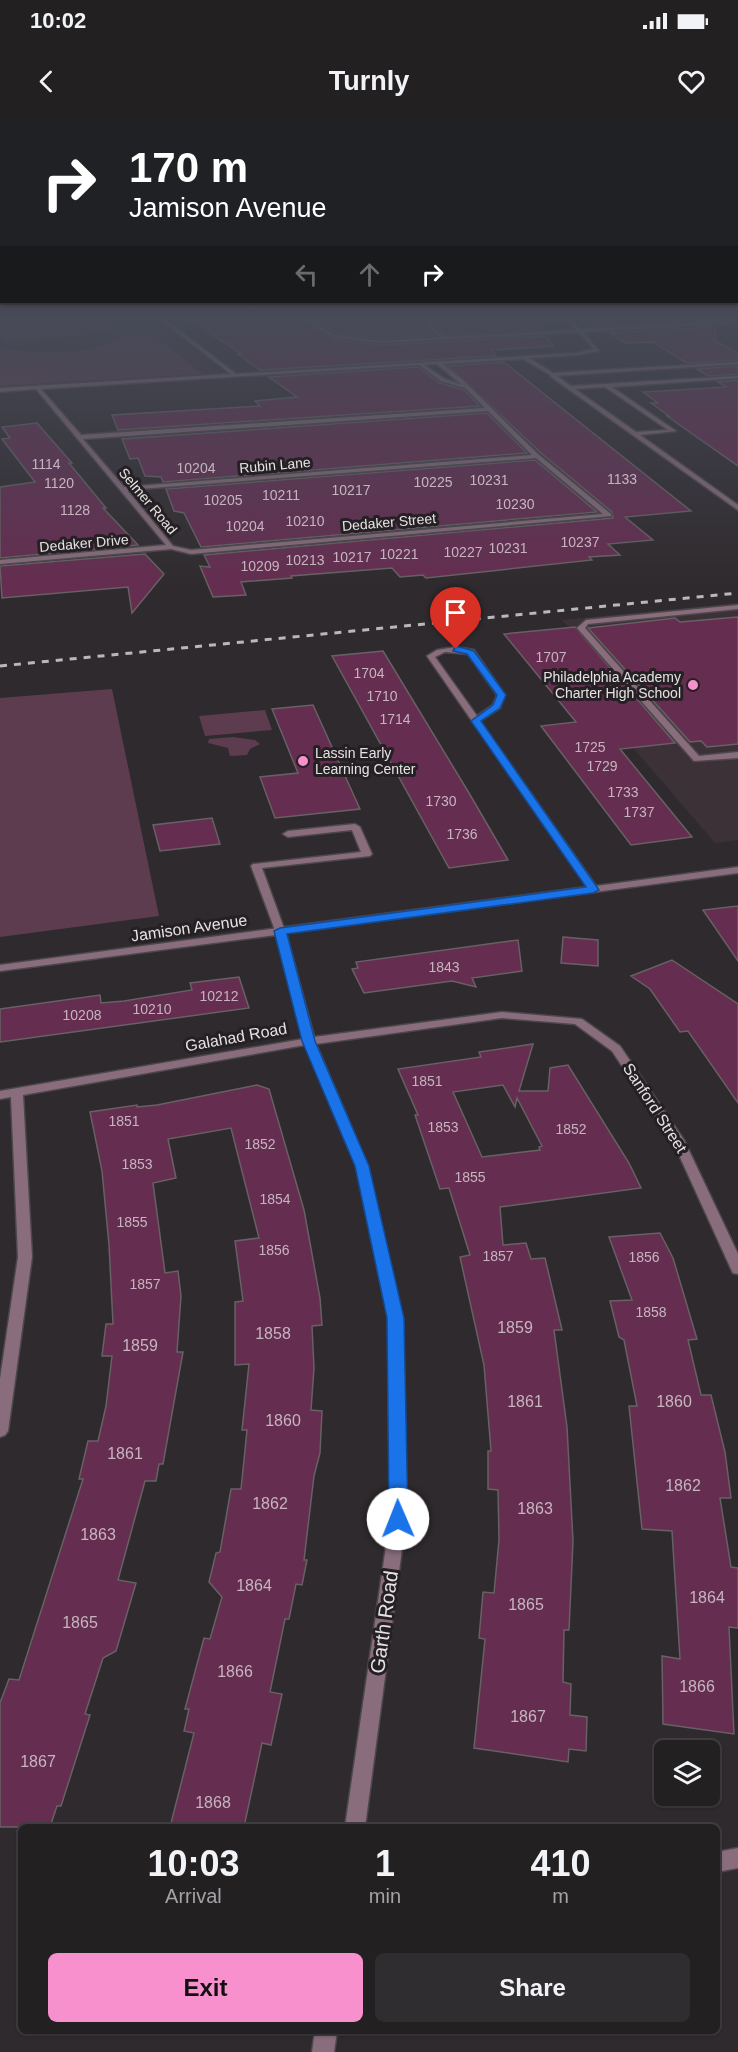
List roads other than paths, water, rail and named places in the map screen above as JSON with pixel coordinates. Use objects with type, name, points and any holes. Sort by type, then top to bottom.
[{"type":"street","name":"Selmer Road","points":[[55,407],[171,547]]},
{"type":"street","points":[[597,407],[738,508]]},
{"type":"street","points":[[634,434],[673,431],[638,407]]},
{"type":"street","points":[[81,437],[489,409],[537,456]]},
{"type":"street","name":"Rubin Lane","points":[[122,489],[537,456]]},
{"type":"street","name":"Dedaker Street","points":[[171,547],[191,552],[609,515],[537,456]]},
{"type":"street","name":"Dedaker Drive","points":[[0,562],[171,547]]},
{"type":"street","points":[[738,607],[586,622],[580,628],[697,759],[738,755]]},
{"type":"street","points":[[475,721],[497,706],[501,695],[471,652],[456,649],[438,651],[430,656],[475,721],[593,890]]},
{"type":"street","name":"Garth Road","points":[[288,834],[355,827],[367,854],[256,866],[280,931],[309,1041],[362,1166],[395,1318],[398,1519],[355,1824]]},
{"type":"street","name":"Jamison Avenue","points":[[0,968],[738,870]]},
{"type":"street","name":"Galahad Road","points":[[0,1095],[309,1041],[502,1016],[578,1021],[585,1026]]},
{"type":"street","name":"Sanford Street","points":[[585,1026],[616,1049],[680,1143],[738,1269]]},
{"type":"street","points":[[0,1431],[25,1257],[17,1093]]},
{"type":"street","points":[[720,1861],[738,1858]]},
{"type":"street","points":[[323,2052],[326,2034]]},
{"type":"railway","points":[[0,666],[738,593]]},
{"type":"place","name":"Philadelphia Academy Charter High School","points":[[693,685]]},
{"type":"place","name":"Lassin Early Learning Center","points":[[303,761]]}]
